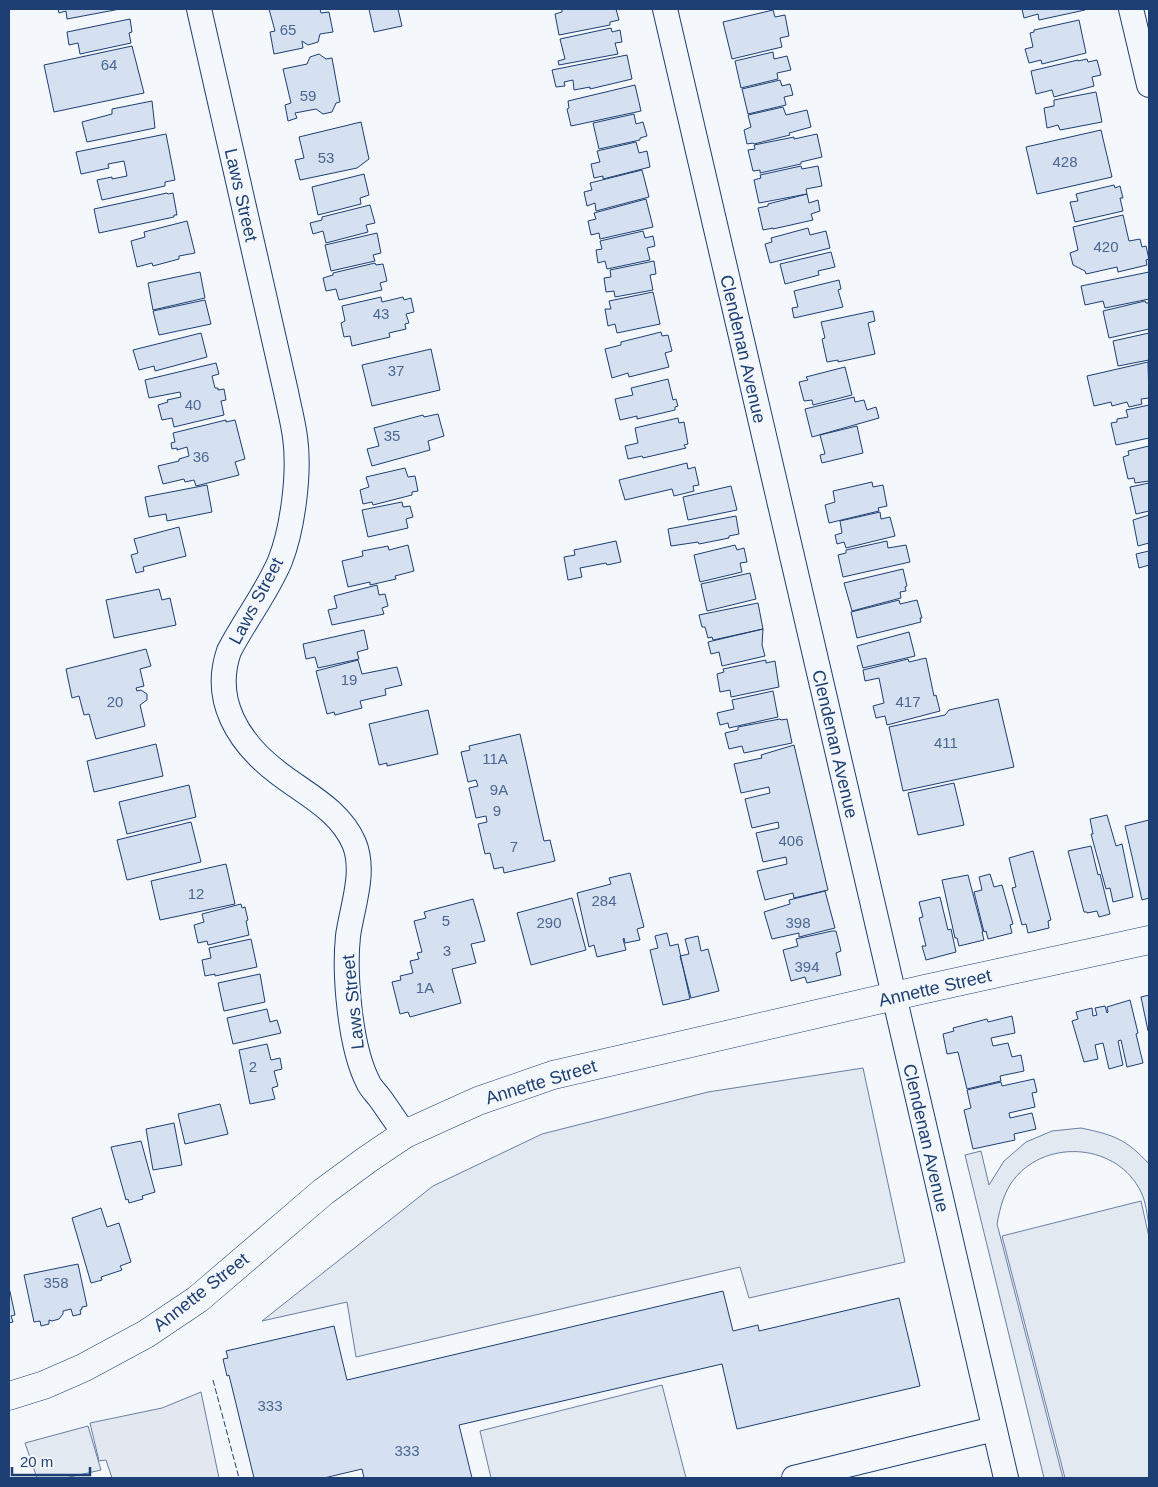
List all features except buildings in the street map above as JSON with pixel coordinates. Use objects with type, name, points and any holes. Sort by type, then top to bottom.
[{"type":"street","name":"Laws Street","points":[[198,9],[295,438],[295,489],[287,538],[280,561],[229,651],[224,665],[223,682],[225,698],[236,727],[248,743],[277,772],[310,794],[341,821],[354,844],[358,862],[358,882],[348,936],[347,956],[348,986],[356,1051],[368,1082],[405,1134]]},
{"type":"street","name":"Clendenan Avenue","points":[[664,9],[1006,1478]]},
{"type":"street","points":[[1131,9],[1149,85]]},
{"type":"street","name":"Annette Street","points":[[9,1396],[44,1385],[83,1368],[153,1330],[198,1299],[323,1192],[405,1134],[478,1101],[553,1075],[1149,940]]},
{"type":"street","points":[[794,1478],[994,1429]]},
{"type":"shaded area","points":[[863,1068],[905,1262],[749,1298],[740,1267],[356,1357],[347,1302],[262,1321],[433,1186],[542,1134],[708,1092]]},
{"type":"shaded area","points":[[1081,1128],[1119,1139],[1149,1164],[1149,1226],[1143,1196],[1130,1176],[1116,1164],[1100,1156],[1082,1152],[1063,1152],[1045,1157],[1029,1165],[1015,1178],[1005,1194],[997,1224],[1063,1478],[1044,1478],[965,1155],[981,1151],[989,1185],[1004,1161],[1026,1142],[1052,1131]]},
{"type":"shaded area","points":[[1141,1201],[1149,1237],[1149,1478],[1065,1478],[1002,1236]]},
{"type":"shaded area","points":[[662,1385],[686,1478],[491,1478],[480,1431]]},
{"type":"shaded area","points":[[201,1392],[219,1478],[112,1478],[106,1460],[99,1461],[90,1423],[162,1408]]},
{"type":"shaded area","points":[[88,1426],[101,1470],[65,1478],[37,1478],[25,1443]]},
{"type":"fence","points":[[213,1380],[239,1478]]}]
